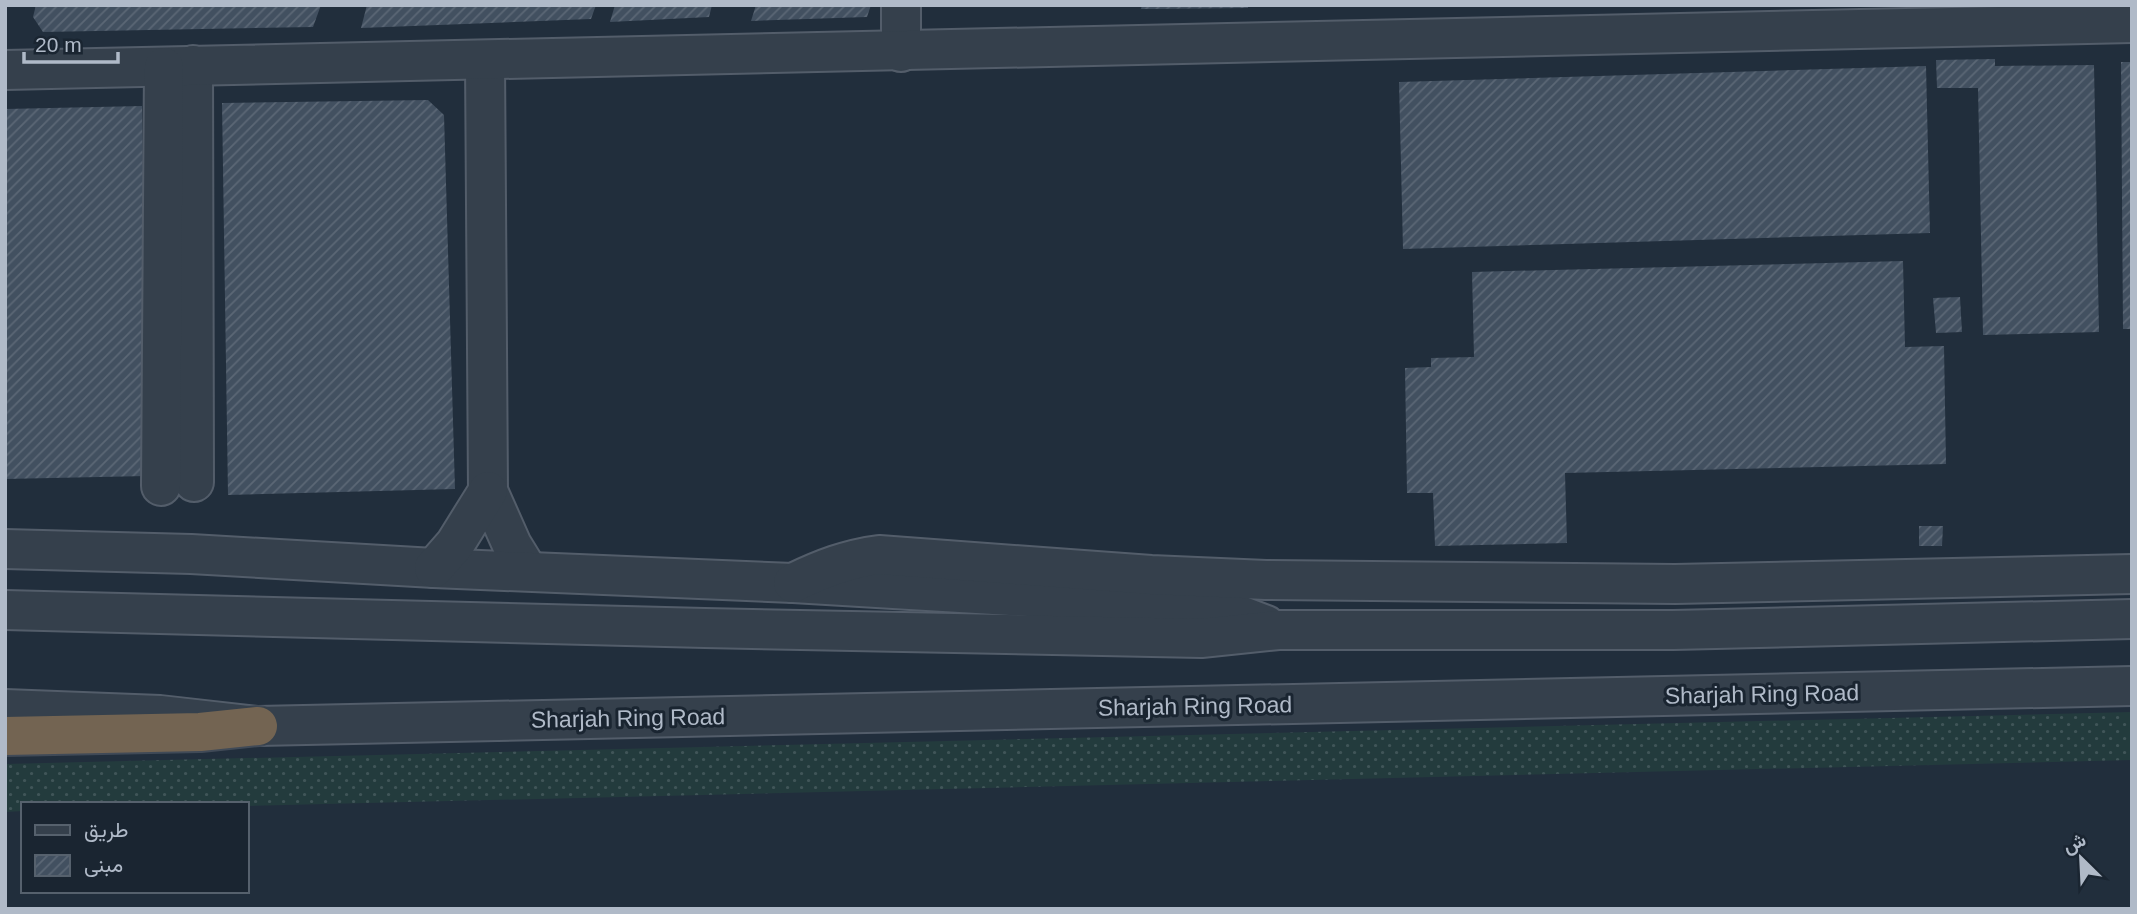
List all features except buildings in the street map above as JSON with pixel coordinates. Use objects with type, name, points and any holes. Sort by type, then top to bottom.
[{"type":"highway","points":[[5,736],[200,732],[258,726]]},
{"type":"street","points":[[901,5],[901,52]]},
{"type":"street","points":[[5,70],[901,52],[1579,21],[2132,23]]},
{"type":"street","points":[[485,61],[488,491],[512,545],[528,571]]},
{"type":"street","points":[[178,66],[178,484]]},
{"type":"street","points":[[434,568],[454,544],[488,491]]},
{"type":"street","points":[[5,550],[204,555],[793,583],[1197,607],[1237,614],[1278,630]]},
{"type":"street","points":[[793,583],[853,558],[879,555],[1137,574],[1266,580],[1675,584],[2132,573]]},
{"type":"street","points":[[5,610],[1201,638],[1278,630],[1673,629],[2132,619]]},
{"type":"street","name":"Sharjah Ring Road","points":[[5,709],[173,716],[258,726],[2132,686]]},
{"type":"green space","points":[[2132,712],[2132,760],[248,806],[248,802],[21,802],[21,811],[5,812],[5,764]]}]
